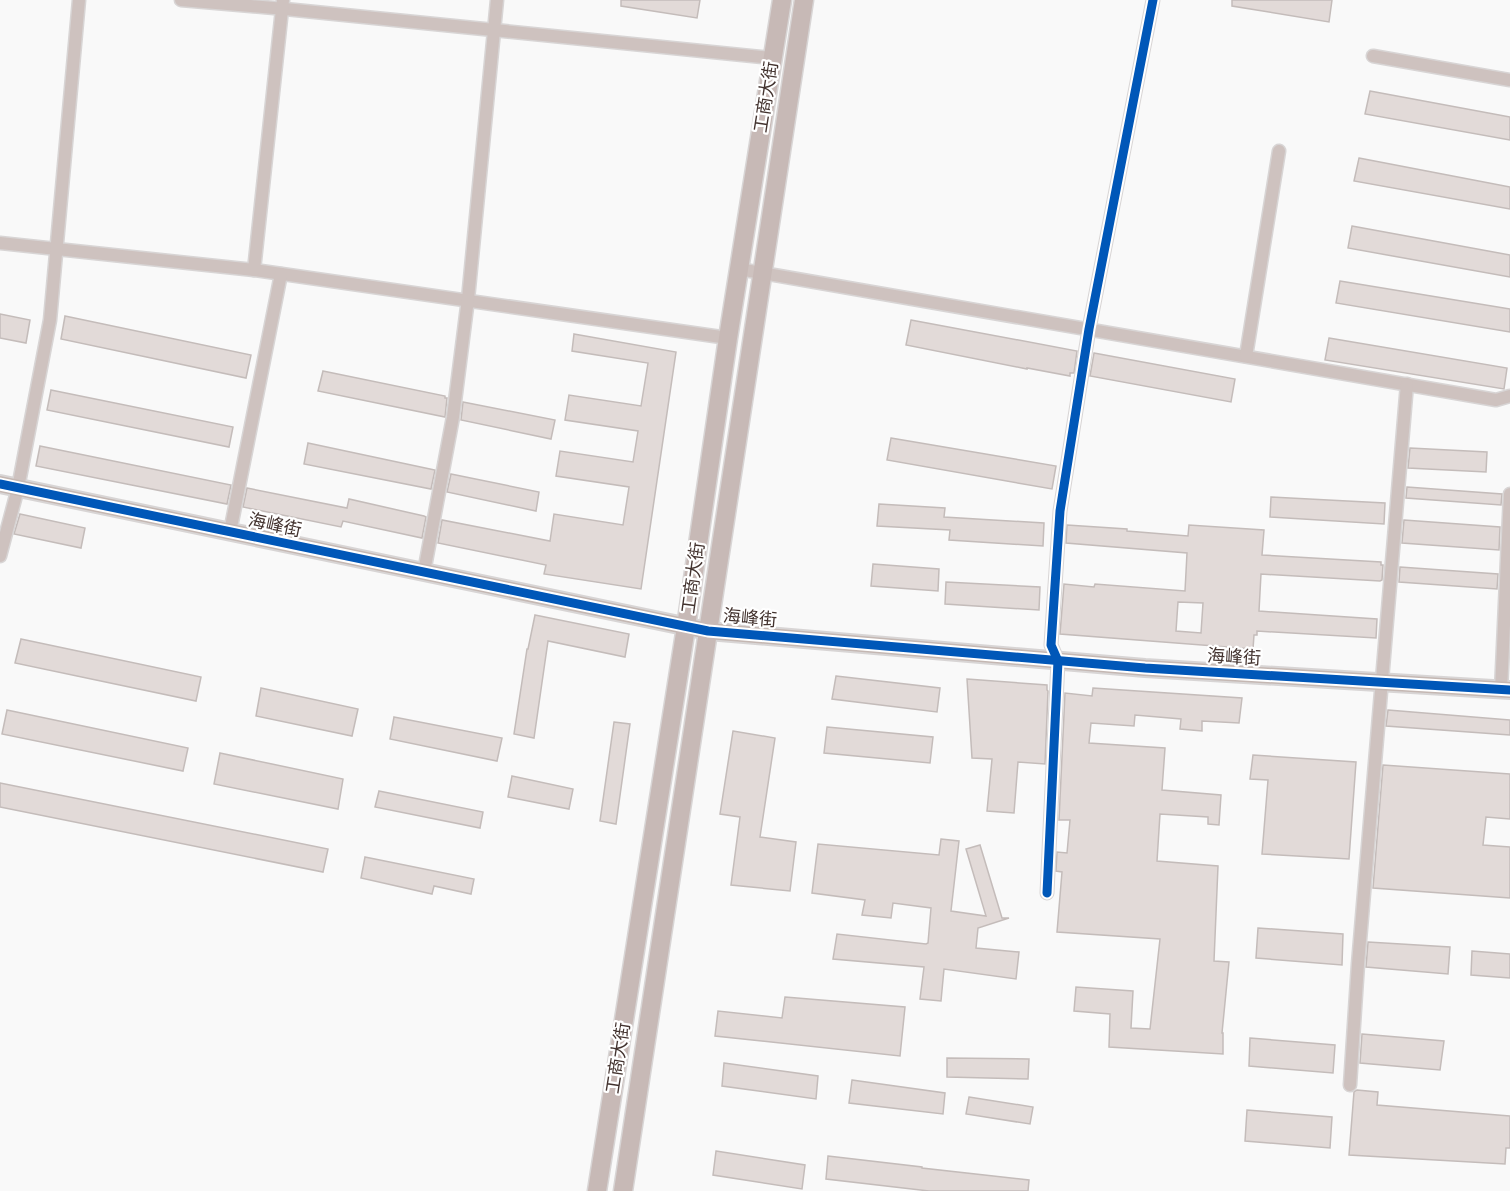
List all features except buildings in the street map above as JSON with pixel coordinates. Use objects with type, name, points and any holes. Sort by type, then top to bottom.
[{"type":"main road","name":"工商大街","points":[[597,1191],[782,0]]},
{"type":"main road","name":"工商大街","points":[[623,1191],[804,0]]},
{"type":"street","points":[[0,556],[18,488],[50,320],[79,0]]},
{"type":"street","points":[[181,0],[282,4],[494,30],[772,58]]},
{"type":"street","points":[[423,572],[453,417],[468,299],[497,0]]},
{"type":"street","points":[[1047,893],[1058,661],[1051,645],[1060,511],[1089,329],[1153,0]]},
{"type":"street","points":[[254,270],[282,4]]},
{"type":"street","points":[[1373,56],[1510,80]]},
{"type":"street","points":[[1246,356],[1279,151]]},
{"type":"street","points":[[0,243],[254,270],[728,338]]},
{"type":"street","points":[[739,269],[1496,400],[1510,396]]},
{"type":"street","points":[[230,532],[281,274]]},
{"type":"street","points":[[1350,1085],[1359,952],[1407,384]]},
{"type":"street","name":"海峰街","points":[[0,484],[708,631],[1145,668],[1506,690]]},
{"type":"street","points":[[1506,690],[1510,494]]},
{"type":"cycle path","points":[[1047,893],[1058,661],[1051,645],[1060,511],[1089,329],[1153,0]]},
{"type":"cycle path","points":[[0,484],[708,631],[1145,668],[1510,690]]}]
